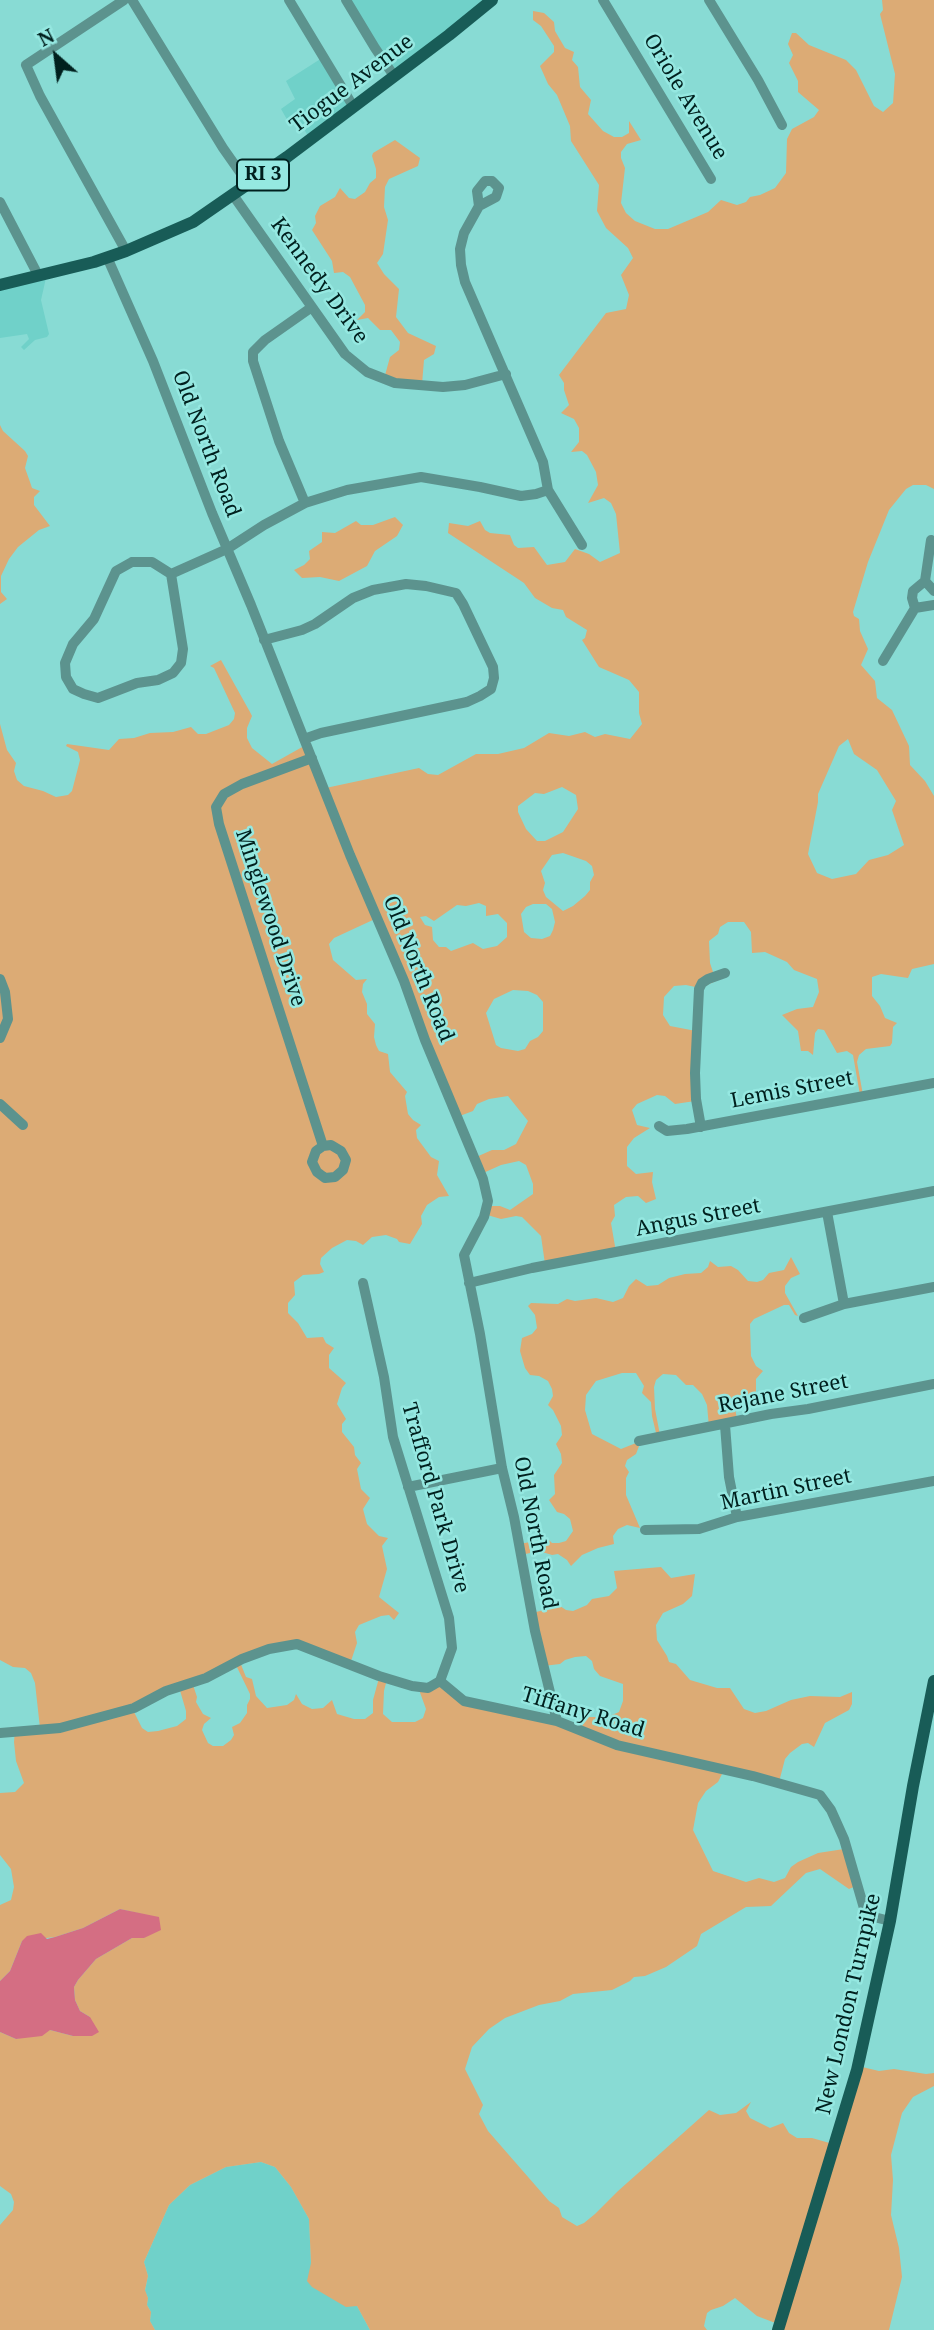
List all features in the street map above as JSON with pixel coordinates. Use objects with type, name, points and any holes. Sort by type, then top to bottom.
[{"type":"main road","name":"Tiogue Avenue","points":[[0,285],[126,251],[192,222],[248,185],[492,0]]},
{"type":"main road","name":"New London Turnpike","points":[[778,2330],[856,2070],[890,1921],[934,1681]]},
{"type":"street","points":[[124,0],[26,65],[40,96],[126,251]]},
{"type":"street","points":[[132,0],[248,185]]},
{"type":"street","points":[[289,0],[353,106]]},
{"type":"street","points":[[346,0],[394,76]]},
{"type":"street","name":"Oriole Avenue","points":[[603,0],[711,179]]},
{"type":"street","points":[[709,0],[782,125]]},
{"type":"street","name":"Kennedy Drive","points":[[233,195],[345,354],[366,372],[395,383],[443,387],[465,385],[506,374]]},
{"type":"street","points":[[0,202],[38,275]]},
{"type":"street","points":[[479,206],[464,233],[460,249],[466,282],[543,462],[548,490],[582,545]]},
{"type":"street","name":"Old North Road","points":[[107,257],[153,360],[483,1180],[488,1201],[484,1217],[464,1255],[502,1468],[542,1666],[557,1721]]},
{"type":"street","points":[[305,503],[279,441],[253,361],[253,352],[265,340],[313,307]]},
{"type":"street","points":[[171,574],[227,549],[305,503],[347,490],[421,477],[521,496],[536,495],[548,490]]},
{"type":"street","points":[[883,661],[915,608],[913,591],[925,581],[931,540]]},
{"type":"street","points":[[132,562],[152,562],[171,574],[183,649],[181,663],[173,673],[98,698],[72,688],[65,677],[65,663],[73,644],[94,620],[116,571],[132,562]]},
{"type":"street","points":[[925,581],[934,591]]},
{"type":"street","points":[[264,640],[302,630],[353,598],[373,590],[407,584],[426,586],[456,593],[493,667],[491,688],[467,702],[304,739]]},
{"type":"street","points":[[915,608],[934,605]]},
{"type":"street","name":"Minglewood Drive","points":[[312,758],[242,784],[224,794],[216,807],[219,824],[323,1146]]},
{"type":"street","points":[[701,1127],[695,1073],[699,989],[708,979],[725,973]]},
{"type":"street","points":[[0,979],[5,992],[8,1019],[0,1038]]},
{"type":"street","name":"Lemis Street","points":[[659,1126],[667,1131],[701,1127],[934,1083]]},
{"type":"street","points":[[0,1104],[23,1125]]},
{"type":"street","name":"Angus Street","points":[[469,1283],[532,1268],[934,1191]]},
{"type":"street","points":[[827,1212],[844,1304]]},
{"type":"street","name":"Trafford Park Drive","points":[[363,1283],[384,1377],[393,1437],[449,1618],[452,1648],[440,1681]]},
{"type":"street","points":[[803,1318],[844,1304],[934,1287]]},
{"type":"street","name":"Rejane Street","points":[[639,1441],[771,1413],[834,1404],[934,1384]]},
{"type":"street","points":[[724,1425],[729,1477],[737,1517]]},
{"type":"street","points":[[408,1487],[502,1468]]},
{"type":"street","name":"Martin Street","points":[[645,1530],[699,1529],[737,1517],[934,1481]]},
{"type":"street","points":[[0,1733],[60,1728],[134,1708],[166,1691],[206,1678],[242,1659],[297,1644],[412,1686],[428,1688],[440,1681]]},
{"type":"street","name":"Tiffany Road","points":[[440,1681],[464,1701],[557,1721],[617,1745],[753,1776],[820,1795],[831,1810],[844,1839],[866,1915],[890,1921]]},
{"type":"shaded area","points":[[346,0],[489,0],[394,74]]},
{"type":"shaded area","points":[[882,0],[934,0],[934,489],[926,485],[913,485],[906,489],[889,510],[868,562],[853,612],[859,619],[860,631],[868,649],[861,665],[875,681],[877,698],[892,710],[909,746],[910,765],[934,796],[934,964],[912,969],[908,978],[881,974],[872,977],[872,996],[885,1018],[897,1023],[893,1027],[890,1046],[866,1049],[859,1055],[857,1062],[863,1095],[860,1095],[853,1055],[847,1051],[837,1053],[824,1030],[818,1029],[815,1033],[813,1055],[808,1051],[801,1051],[798,1031],[782,1015],[813,1007],[819,992],[817,979],[794,970],[787,962],[765,952],[752,953],[751,932],[744,922],[728,922],[720,927],[718,934],[709,941],[710,963],[716,981],[700,988],[674,986],[664,997],[663,1015],[670,1026],[696,1031],[695,1101],[675,1104],[665,1096],[657,1095],[637,1104],[632,1110],[637,1125],[650,1128],[634,1138],[627,1147],[627,1166],[636,1174],[653,1172],[656,1199],[646,1203],[638,1196],[626,1197],[614,1205],[615,1216],[611,1223],[616,1252],[545,1264],[541,1236],[522,1217],[501,1219],[484,1214],[489,1206],[510,1210],[533,1194],[533,1184],[526,1165],[519,1161],[481,1174],[474,1158],[516,1144],[528,1121],[508,1096],[489,1099],[477,1104],[473,1111],[457,1117],[375,919],[334,938],[329,944],[333,960],[356,980],[367,979],[362,992],[367,1004],[367,1014],[375,1024],[376,1045],[379,1051],[388,1054],[390,1072],[407,1092],[405,1096],[408,1114],[421,1125],[416,1130],[417,1138],[431,1157],[439,1161],[437,1175],[449,1196],[439,1197],[427,1205],[421,1216],[422,1224],[410,1244],[386,1235],[372,1237],[363,1245],[347,1240],[332,1248],[321,1258],[320,1264],[324,1272],[303,1275],[294,1282],[295,1295],[288,1303],[288,1313],[307,1338],[323,1337],[326,1343],[334,1348],[329,1355],[329,1368],[346,1383],[337,1404],[346,1419],[342,1424],[342,1432],[354,1447],[355,1455],[361,1463],[357,1469],[361,1489],[370,1498],[363,1509],[367,1524],[379,1536],[388,1538],[382,1546],[387,1569],[379,1597],[399,1613],[394,1620],[389,1615],[381,1616],[359,1625],[355,1632],[357,1643],[350,1664],[296,1644],[240,1662],[246,1677],[252,1679],[256,1696],[267,1708],[287,1705],[294,1700],[296,1694],[302,1704],[312,1709],[323,1708],[332,1700],[337,1714],[365,1719],[373,1713],[373,1700],[379,1678],[387,1679],[383,1714],[392,1722],[415,1722],[423,1718],[426,1709],[418,1687],[440,1682],[464,1701],[580,1730],[587,1717],[607,1717],[619,1712],[623,1701],[623,1684],[600,1676],[586,1656],[543,1666],[532,1613],[560,1606],[573,1611],[587,1605],[592,1599],[609,1596],[617,1588],[614,1571],[661,1567],[671,1578],[695,1574],[692,1596],[683,1604],[663,1613],[656,1625],[657,1640],[669,1662],[676,1664],[690,1680],[717,1688],[730,1688],[744,1709],[755,1713],[791,1700],[810,1696],[840,1697],[852,1692],[849,1710],[825,1723],[814,1747],[808,1743],[802,1744],[785,1759],[779,1782],[724,1770],[718,1782],[706,1791],[698,1803],[693,1830],[713,1871],[746,1882],[759,1878],[774,1882],[785,1878],[791,1867],[798,1862],[818,1853],[844,1849],[856,1886],[849,1889],[820,1869],[806,1873],[771,1906],[746,1907],[701,1934],[697,1946],[666,1967],[645,1976],[634,1977],[612,1990],[573,1994],[560,2001],[539,2005],[505,2018],[489,2029],[472,2047],[465,2069],[483,2105],[479,2114],[488,2131],[549,2201],[559,2208],[562,2217],[577,2226],[595,2214],[709,2110],[720,2115],[736,2113],[751,2102],[746,2111],[750,2118],[770,2128],[783,2123],[789,2133],[797,2138],[812,2138],[833,2144],[858,2066],[879,2071],[894,2069],[934,2073],[934,2086],[913,2097],[902,2113],[891,2155],[891,2215],[899,2248],[902,2277],[889,2330],[777,2330],[778,2324],[757,2316],[735,2298],[707,2313],[704,2326],[707,2330],[370,2330],[357,2306],[346,2307],[312,2287],[307,2281],[311,2263],[309,2219],[291,2187],[275,2167],[261,2162],[226,2167],[190,2185],[169,2205],[144,2262],[148,2276],[145,2290],[147,2305],[155,2330],[0,2330],[0,2225],[13,2210],[14,2202],[11,2194],[0,2186],[0,2032],[16,2039],[50,2030],[73,2036],[90,2017],[80,2011],[75,2000],[74,1987],[78,1980],[96,1959],[132,1938],[144,1938],[159,1918],[120,1909],[83,1928],[55,1937],[22,1941],[10,1971],[0,1981],[0,1905],[11,1900],[14,1887],[11,1869],[0,1855],[0,1793],[15,1792],[24,1783],[16,1761],[15,1731],[40,1728],[35,1683],[31,1673],[25,1668],[13,1667],[0,1660],[0,724],[7,750],[16,763],[14,771],[17,780],[24,786],[56,797],[68,795],[72,791],[80,760],[78,752],[66,746],[67,744],[109,750],[119,739],[191,727],[198,734],[206,734],[229,725],[235,713],[214,668],[210,666],[221,660],[252,716],[247,728],[247,738],[252,748],[272,764],[304,746],[321,789],[419,768],[428,774],[438,775],[476,754],[498,754],[524,748],[549,733],[569,736],[585,732],[595,737],[605,734],[630,739],[642,724],[639,692],[629,680],[599,667],[582,640],[587,630],[566,617],[563,610],[552,608],[535,598],[524,583],[448,533],[449,523],[468,526],[480,521],[490,533],[510,535],[518,548],[534,547],[547,565],[565,562],[575,549],[600,562],[620,553],[616,514],[611,503],[604,498],[588,503],[598,485],[596,472],[582,451],[571,452],[579,442],[579,428],[574,419],[561,413],[569,405],[564,383],[559,375],[606,313],[626,309],[629,295],[621,275],[633,258],[628,248],[606,228],[597,211],[599,185],[571,141],[570,126],[557,95],[548,84],[540,66],[554,52],[554,46],[541,26],[533,20],[533,11],[544,13],[554,22],[555,31],[565,48],[574,52],[572,60],[578,67],[580,87],[591,100],[588,114],[603,131],[614,137],[629,133],[629,121],[641,140],[627,144],[621,152],[625,168],[621,203],[626,213],[635,221],[655,229],[668,229],[708,212],[721,200],[737,205],[746,202],[750,197],[775,188],[786,173],[787,139],[792,129],[814,117],[819,110],[798,92],[798,81],[789,63],[793,55],[788,44],[792,33],[796,33],[809,45],[846,60],[856,70],[874,106],[883,112],[893,103],[895,74],[880,14],[883,10]],"holes":[[[848,739],[854,754],[877,770],[896,801],[892,810],[904,845],[888,855],[869,860],[856,874],[832,879],[817,873],[808,854],[818,794],[839,746]],[[562,787],[576,795],[578,809],[563,832],[545,841],[537,841],[526,829],[518,812],[518,806],[535,793],[544,794]],[[563,853],[586,861],[592,866],[594,875],[590,890],[585,896],[563,911],[546,897],[541,871],[552,855]],[[479,903],[486,906],[486,916],[498,914],[507,923],[507,937],[497,946],[483,949],[473,943],[451,951],[446,947],[439,947],[433,940],[432,927],[425,925],[420,917],[426,916],[434,921],[457,905]],[[533,904],[546,904],[552,909],[555,922],[550,936],[542,939],[531,938],[524,932],[521,914],[526,907]],[[513,990],[528,991],[543,1002],[543,1031],[530,1041],[525,1049],[518,1051],[501,1048],[496,1045],[486,1013],[494,999]],[[235,1663],[250,1699],[247,1713],[240,1723],[232,1727],[234,1735],[223,1746],[208,1743],[202,1730],[211,1718],[203,1714],[196,1702],[192,1682]],[[179,1687],[186,1719],[177,1726],[158,1731],[148,1732],[142,1728],[132,1708]]]},
{"type":"shaded area","points":[[322,58],[352,105],[309,138],[299,120],[289,123],[281,109],[295,99],[286,81]]},
{"type":"shaded area","points":[[395,140],[420,158],[418,166],[389,179],[385,187],[384,207],[388,220],[383,254],[377,263],[399,289],[396,317],[408,333],[436,346],[434,354],[424,360],[422,384],[384,379],[390,357],[399,350],[400,342],[391,330],[380,330],[368,318],[357,320],[365,312],[365,305],[350,277],[343,272],[334,273],[332,261],[312,230],[320,206],[335,197],[340,188],[349,198],[355,199],[365,192],[376,178],[373,153]]},
{"type":"shaded area","points":[[46,278],[41,300],[49,334],[47,337],[35,340],[24,350],[21,347],[29,339],[27,334],[0,338],[0,284]]},
{"type":"shaded area","points":[[0,425],[28,456],[25,468],[32,488],[40,491],[34,497],[34,505],[50,526],[39,530],[18,547],[9,559],[1,576],[1,592],[7,599],[0,604]]},
{"type":"shaded area","points":[[395,517],[403,525],[397,536],[375,551],[367,566],[339,581],[320,577],[302,578],[294,570],[310,559],[309,551],[322,542],[322,532],[335,533],[356,521],[361,525],[373,525]]},
{"type":"shaded area","points":[[791,1257],[800,1274],[791,1278],[785,1286],[785,1293],[798,1316],[789,1305],[784,1305],[754,1319],[750,1324],[751,1356],[756,1366],[763,1371],[756,1379],[756,1394],[734,1401],[737,1420],[709,1427],[707,1405],[702,1394],[693,1385],[686,1385],[676,1375],[663,1374],[656,1380],[655,1409],[660,1435],[657,1437],[651,1402],[642,1393],[644,1386],[636,1373],[622,1373],[596,1381],[586,1395],[585,1410],[592,1434],[621,1449],[641,1441],[636,1454],[627,1460],[625,1466],[629,1472],[626,1478],[626,1495],[640,1528],[627,1525],[618,1529],[613,1536],[614,1544],[582,1555],[571,1566],[558,1554],[539,1551],[521,1555],[519,1544],[548,1539],[552,1543],[559,1543],[566,1541],[573,1531],[570,1519],[557,1512],[549,1500],[555,1494],[554,1475],[562,1463],[556,1444],[562,1435],[561,1426],[548,1405],[553,1396],[548,1381],[530,1375],[520,1351],[522,1338],[532,1334],[537,1328],[535,1315],[528,1306],[531,1303],[558,1304],[567,1299],[575,1301],[596,1298],[613,1302],[623,1298],[636,1279],[647,1286],[658,1285],[669,1278],[701,1273],[710,1261],[718,1267],[731,1266],[748,1281],[757,1282],[769,1273],[784,1270]]},
{"type":"shaded area","points":[[120,1909],[159,1917],[161,1930],[144,1938],[132,1938],[96,1959],[78,1980],[74,1987],[75,2000],[80,2011],[90,2017],[99,2032],[92,2036],[73,2036],[50,2030],[42,2036],[16,2039],[0,2032],[0,1981],[10,1971],[22,1941],[27,1936],[41,1933],[47,1939],[83,1928]]},
{"type":"shaded area","points":[[261,2162],[275,2167],[291,2187],[309,2219],[311,2263],[357,2306],[370,2330],[155,2330],[147,2305],[145,2291],[148,2276],[144,2262],[169,2205],[190,2185],[226,2167]]}]
